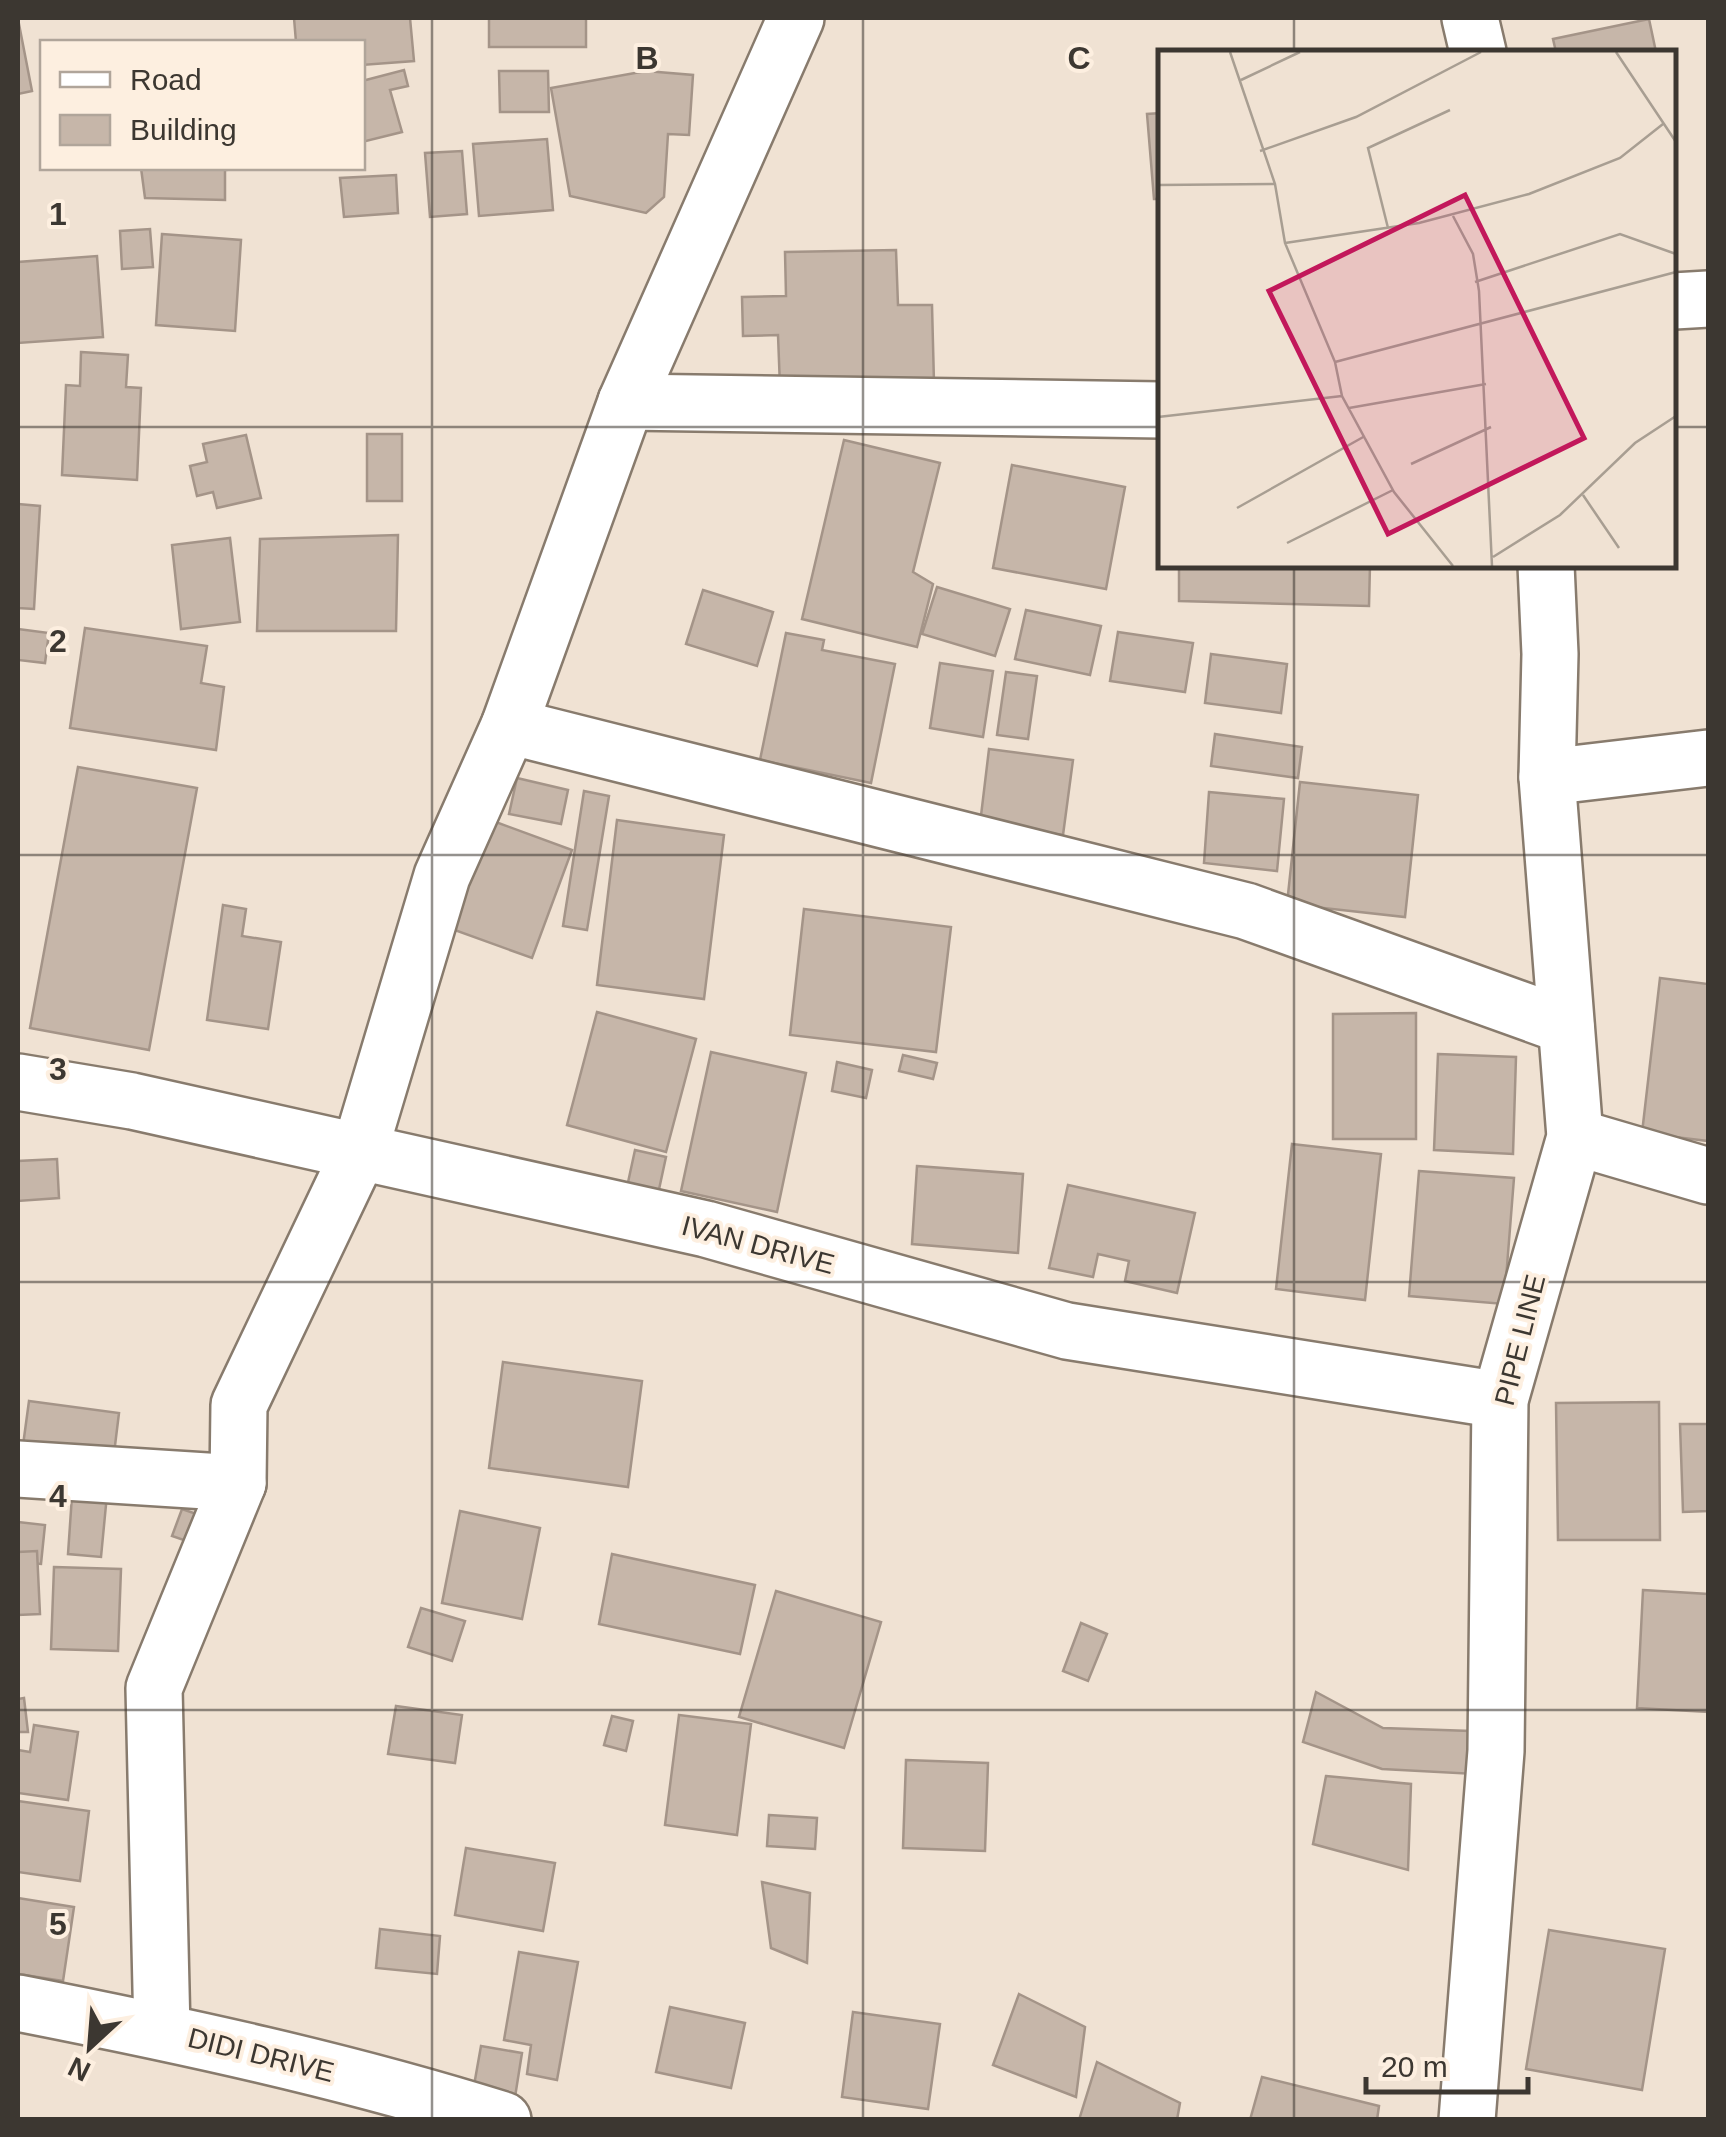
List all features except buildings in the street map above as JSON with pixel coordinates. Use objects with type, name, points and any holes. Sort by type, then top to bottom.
[{"type":"street","points":[[162,2031],[154,1688],[238,1483],[239,1405],[359,1153],[442,876],[510,726],[626,402],[796,18]]},
{"type":"street","points":[[1470,18],[1478,50]]},
{"type":"street","points":[[1676,301],[1708,299]]},
{"type":"street","points":[[626,402],[1158,410]]},
{"type":"street","name":"PIPE LINE","points":[[1467,2120],[1496,1751],[1500,1400],[1575,1137],[1546,778],[1550,654],[1546,568]]},
{"type":"street","points":[[510,726],[1246,911],[1566,1026]]},
{"type":"street","points":[[1546,778],[1708,758]]},
{"type":"street","name":"IVAN DRIVE","points":[[18,1082],[132,1101],[706,1230],[1066,1331],[1500,1400]]},
{"type":"street","points":[[1575,1137],[1708,1176]]},
{"type":"street","points":[[18,1468],[238,1483]]},
{"type":"street","name":"DIDI DRIVE","points":[[18,2003],[162,2031],[427,2096],[502,2120]]}]
